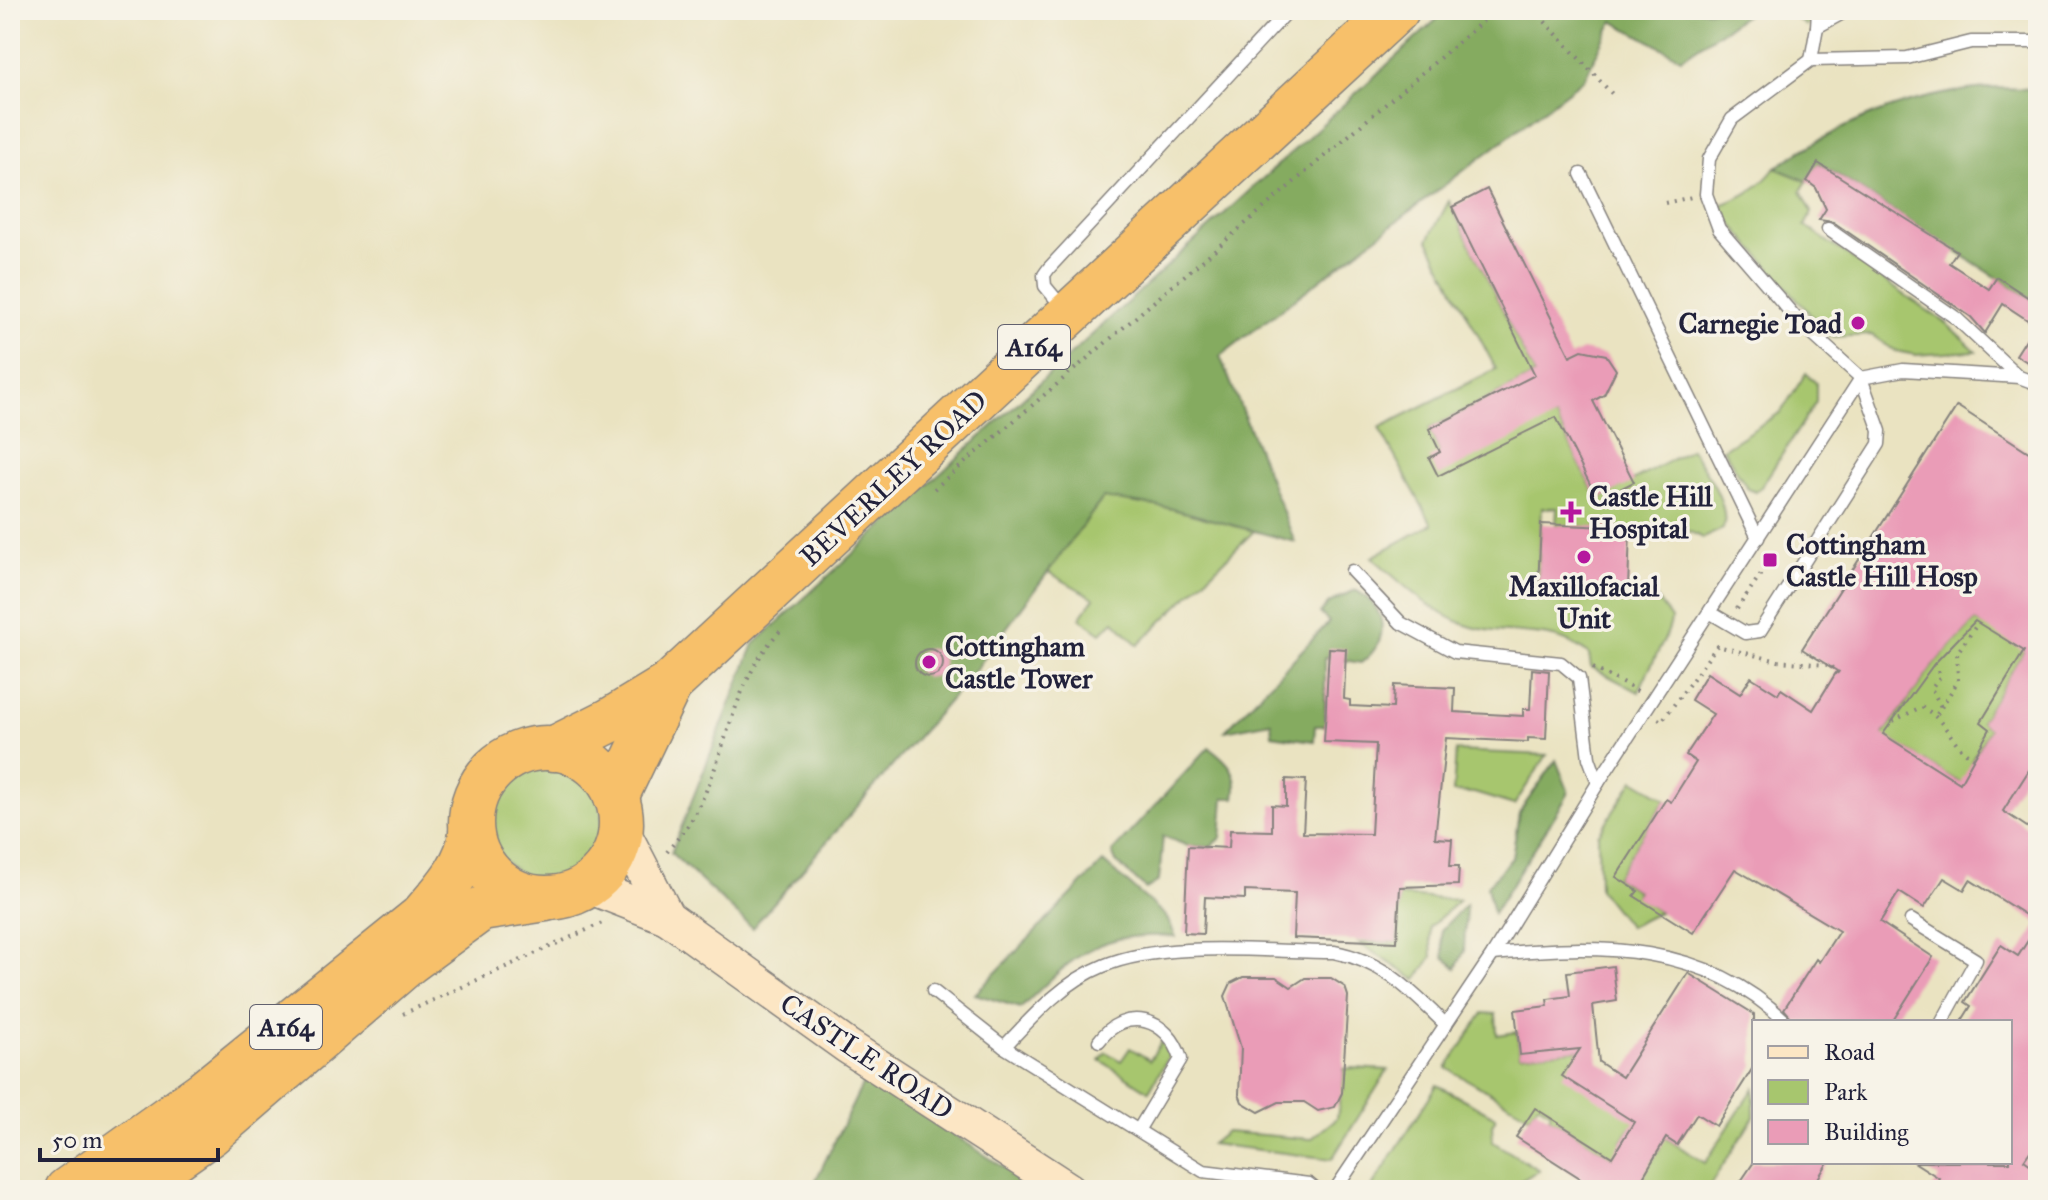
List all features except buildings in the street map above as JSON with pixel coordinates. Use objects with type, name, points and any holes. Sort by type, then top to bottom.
[{"type":"highway","name":"BEVERLEY ROAD","points":[[553,749],[609,721],[670,684],[1397,10]]},
{"type":"highway","name":"BEVERLEY ROAD","points":[[619,812],[670,684]]},
{"type":"highway","points":[[553,749],[573,753],[591,764],[606,779],[619,812]]},
{"type":"highway","name":"A164","points":[[67,1190],[204,1092],[422,916],[452,881],[470,846],[471,811],[479,789],[491,771],[509,758],[531,750],[553,749]]},
{"type":"highway","name":"A164","points":[[130,1190],[210,1134],[409,962],[481,909],[568,895],[597,903],[605,870],[616,850],[619,812]]},
{"type":"highway","points":[[471,833],[477,854],[489,872],[505,887],[525,896],[546,899]]},
{"type":"street","name":"CASTLE ROAD","points":[[619,812],[667,917]]},
{"type":"street","name":"CASTLE ROAD","points":[[597,903],[667,917],[847,1046],[1069,1190]]},
{"type":"lane","points":[[1069,315],[1045,286],[1044,275],[1289,10]]},
{"type":"lane","points":[[1811,60],[1818,10]]},
{"type":"lane","points":[[1817,27],[1848,10]]},
{"type":"lane","points":[[1711,613],[1745,633],[1760,631],[1879,444],[1880,431],[1861,378],[1801,324],[1719,229],[1706,194],[1709,159],[1732,119],[1811,60],[1907,58],[1971,42],[2038,42]]},
{"type":"lane","points":[[1581,174],[1758,538]]},
{"type":"lane","points":[[1828,229],[1956,318],[2019,377]]},
{"type":"lane","points":[[1335,1190],[1493,954],[1598,783],[1861,378],[1903,370],[2019,377],[2038,384]]},
{"type":"lane","points":[[1352,571],[1401,623],[1455,652],[1561,663],[1579,678],[1589,758],[1598,783]]},
{"type":"lane","points":[[1911,920],[1976,960],[1943,1020]]},
{"type":"lane","points":[[1493,954],[1575,946],[1682,960],[1731,981],[1767,1004],[1784,1020]]},
{"type":"lane","points":[[1004,1047],[1032,1016],[1076,980],[1101,966],[1152,951],[1334,952],[1358,956],[1400,979],[1446,1025]]},
{"type":"lane","points":[[933,991],[1004,1047],[1203,1171],[1309,1184],[1316,1190]]},
{"type":"lane","points":[[1099,1041],[1118,1023],[1135,1018],[1150,1021],[1177,1044],[1181,1059],[1139,1129]]},
{"type":"path","points":[[929,493],[1496,10]]},
{"type":"path","points":[[1534,10],[1614,96]]},
{"type":"path","points":[[1665,203],[1706,194]]},
{"type":"path","points":[[1725,648],[1746,616],[1736,610],[1767,565]]},
{"type":"path","points":[[1937,714],[1958,681],[1957,653],[1976,626],[1973,623]]},
{"type":"path","points":[[659,860],[696,812],[741,694],[765,646],[787,625]]},
{"type":"path","points":[[1579,678],[1591,667],[1639,692],[1633,701],[1662,721],[1717,646],[1778,661],[1829,666],[1839,673]]},
{"type":"path","points":[[1934,664],[1941,676],[1931,688],[1941,707]]},
{"type":"path","points":[[1893,721],[1921,707],[1937,714],[1963,752],[1973,758]]},
{"type":"path","points":[[395,1017],[597,903]]},
{"type":"green space","points":[[1447,10],[1753,10],[1681,58],[1613,21],[1584,79],[1220,356],[1295,542],[1169,508],[1103,498],[973,673],[752,928],[671,853],[754,644]]},
{"type":"green space","points":[[1784,10],[1821,10],[1807,26]]},
{"type":"green space","points":[[1986,88],[2038,89],[2038,304],[1819,163],[1807,181],[1775,168],[1825,138],[1875,114],[1929,97]]},
{"type":"green space","points":[[1775,168],[1807,181],[1801,191],[1812,212],[1805,226],[1947,324],[1976,351],[1916,355],[1895,351],[1872,335],[1830,337],[1730,222],[1721,205],[1751,191]]},
{"type":"green space","points":[[1449,201],[1535,375],[1429,429],[1440,452],[1556,417],[1598,500],[1691,449],[1720,498],[1723,529],[1703,538],[1668,527],[1556,525],[1557,508],[1542,508],[1538,586],[1653,593],[1671,619],[1667,635],[1639,692],[1591,667],[1589,655],[1561,639],[1481,629],[1452,619],[1416,595],[1372,557],[1432,524],[1379,428],[1496,369],[1428,240]]},
{"type":"green space","points":[[1806,373],[1816,383],[1816,402],[1761,487],[1756,492],[1748,489],[1723,449],[1781,412]]},
{"type":"green space","points":[[1104,497],[1169,508],[1254,531],[1138,645],[1114,621],[1101,633],[1080,618],[1094,598],[1048,572]]},
{"type":"green space","points":[[1355,590],[1374,606],[1382,625],[1381,635],[1371,654],[1361,663],[1325,657],[1325,726],[1315,726],[1314,741],[1272,735],[1271,722],[1225,731],[1329,622],[1320,613],[1329,603]]},
{"type":"green space","points":[[1975,621],[2027,646],[1981,722],[1990,729],[1973,758],[1965,786],[1883,735],[1934,664]]},
{"type":"green space","points":[[1209,747],[1231,768],[1236,781],[1235,798],[1224,798],[1221,838],[1211,847],[1188,846],[1163,836],[1159,881],[1146,889],[1116,862],[1112,852]]},
{"type":"green space","points":[[1456,751],[1547,755],[1514,805],[1474,793],[1453,792]]},
{"type":"green space","points":[[1556,760],[1568,790],[1566,798],[1493,914],[1487,886],[1512,858],[1519,813]]},
{"type":"green space","points":[[546,767],[567,771],[585,784],[598,802],[602,823],[598,844],[585,862],[567,875],[546,879],[525,875],[507,862],[494,844],[490,823],[494,802],[507,784],[525,771]]},
{"type":"green space","points":[[1634,780],[1666,799],[1616,877],[1659,912],[1629,927],[1599,889],[1598,835]]},
{"type":"green space","points":[[1103,862],[1166,916],[1176,937],[1126,938],[1089,950],[1056,974],[1021,1008],[975,994]]},
{"type":"green space","points":[[1399,896],[1459,900],[1430,927],[1432,957],[1416,980],[1359,943],[1397,942]]},
{"type":"green space","points":[[1466,904],[1464,952],[1456,968],[1444,957],[1441,930]]},
{"type":"green space","points":[[1483,1013],[1496,1014],[1497,1035],[1517,1032],[1520,1055],[1581,1049],[1645,1118],[1630,1128],[1621,1143],[1624,1165],[1549,1117],[1551,1112],[1538,1104],[1530,1116],[1447,1068]]},
{"type":"green space","points":[[1161,1042],[1169,1056],[1149,1091],[1100,1060],[1106,1052],[1121,1061],[1130,1048],[1150,1060]]},
{"type":"green space","points":[[1344,1069],[1388,1070],[1332,1159],[1211,1144],[1226,1132],[1311,1139],[1337,1118]]},
{"type":"green space","points":[[866,1077],[1038,1190],[811,1190]]},
{"type":"green space","points":[[1437,1085],[1496,1117],[1492,1125],[1493,1142],[1539,1170],[1505,1190],[1370,1190]]},
{"type":"green space","points":[[1752,1091],[1752,1120],[1707,1190],[1664,1190],[1630,1169],[1651,1162],[1660,1148],[1661,1135],[1705,1163]]},
{"type":"place","name":"Carnegie Toad","points":[[1858,323]]},
{"type":"place","name":"Castle Hill Hospital","points":[[1571,512]]},
{"type":"place","name":"Maxillofacial Unit","points":[[1584,557]]},
{"type":"place","name":"Cottingham Castle Hill Hosp","points":[[1770,560]]},
{"type":"place","name":"Cottingham Castle Tower","points":[[929,662]]}]
